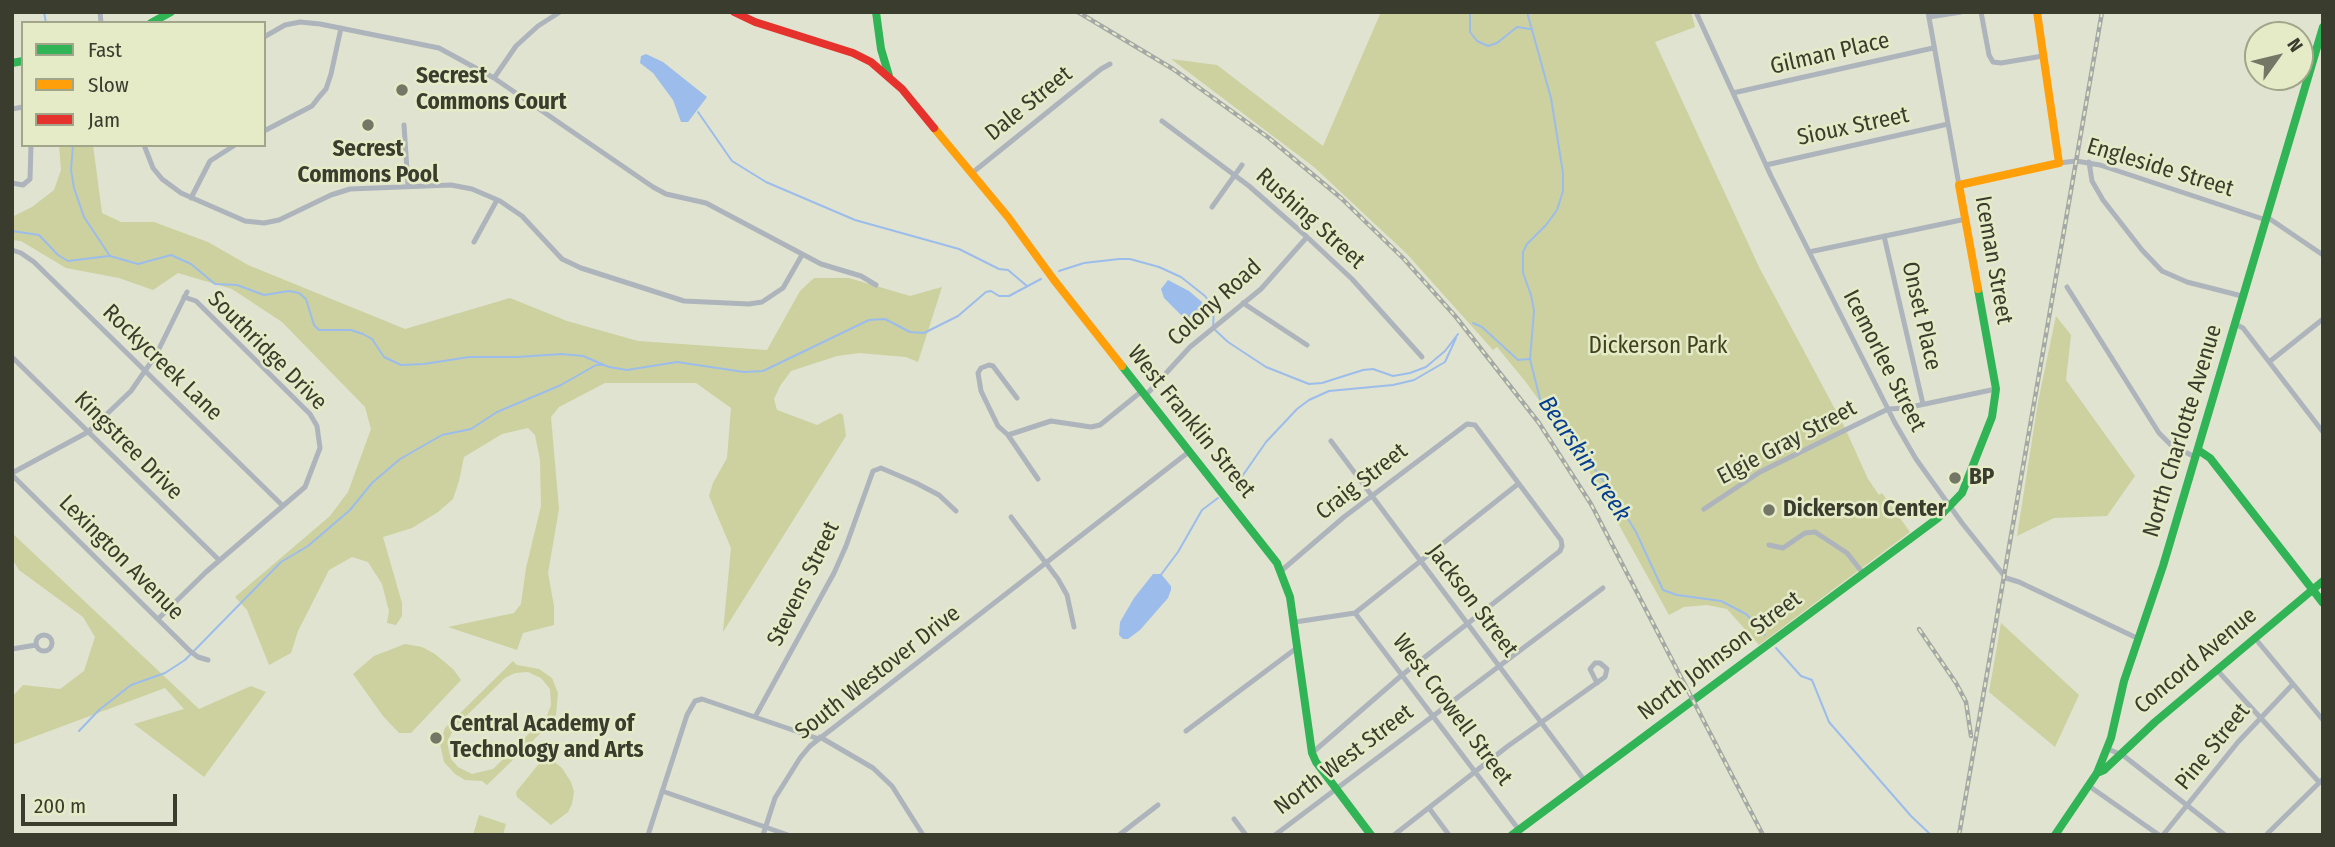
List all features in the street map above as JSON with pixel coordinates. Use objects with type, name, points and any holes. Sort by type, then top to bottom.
[{"type":"main road","points":[[155,21],[171,12]]},
{"type":"main road","points":[[876,12],[881,49],[889,76]]},
{"type":"main road","points":[[2037,12],[2059,163]]},
{"type":"main road","points":[[735,13],[755,22],[853,53],[871,62],[889,76]]},
{"type":"main road","name":"North Charlotte Avenue","points":[[2111,750],[2120,696],[2197,454],[2323,27]]},
{"type":"main road","name":"West Franklin Street","points":[[889,76],[972,173],[1264,544],[1281,571],[1290,597],[1312,753],[1371,835]]},
{"type":"main road","name":"Engleside Street","points":[[1959,185],[2059,163]]},
{"type":"main road","name":"Iceman Street","points":[[1950,507],[1969,480],[1992,417],[1996,389],[1959,185]]},
{"type":"main road","points":[[2197,454],[2210,458],[2323,603]]},
{"type":"main road","name":"North Johnson Street","points":[[1520,832],[1950,507]]},
{"type":"main road","name":"Concord Avenue","points":[[2097,773],[2105,770],[2111,750],[2217,670],[2323,581]]},
{"type":"main road","points":[[2054,835],[2111,750]]},
{"type":"street","points":[[494,78],[516,46],[538,26],[560,12]]},
{"type":"street","name":"Icemorlee Street","points":[[1696,12],[1766,165],[1888,409],[1916,459],[2006,578],[2139,639]]},
{"type":"street","points":[[1928,15],[1961,12]]},
{"type":"street","points":[[1980,12],[1989,55],[1993,62],[2043,56]]},
{"type":"street","name":"Iceman Street","points":[[1928,15],[1959,185]]},
{"type":"street","points":[[266,36],[285,24],[300,22],[439,48],[494,78],[653,187],[666,194],[706,204],[802,255],[821,264],[861,276],[876,285]]},
{"type":"street","points":[[266,130],[303,111],[326,89],[341,28]]},
{"type":"street","name":"Gilman Place","points":[[1733,93],[1934,48]]},
{"type":"street","name":"Dale Street","points":[[972,173],[1110,64]]},
{"type":"street","name":"Rushing Street","points":[[1162,121],[1235,175],[1307,236],[1352,279],[1422,357]]},
{"type":"street","name":"Sioux Street","points":[[1766,165],[1948,124]]},
{"type":"street","points":[[404,125],[408,185]]},
{"type":"street","points":[[12,183],[23,185],[30,179],[31,147]]},
{"type":"street","points":[[145,147],[153,168],[162,179],[191,198],[245,221],[264,222],[279,219],[350,189],[451,185],[471,189],[497,200],[522,216],[562,259],[684,301],[749,304],[762,302],[783,288],[802,255]]},
{"type":"street","points":[[191,198],[210,162],[231,147]]},
{"type":"street","points":[[2089,162],[2092,181],[2103,200],[2162,271],[2187,282],[2242,296]]},
{"type":"street","name":"Engleside Street","points":[[2059,163],[2089,162],[2267,218],[2323,254]]},
{"type":"street","points":[[1212,206],[1242,165]]},
{"type":"street","points":[[474,242],[497,200]]},
{"type":"street","points":[[1810,252],[1966,219]]},
{"type":"street","name":"Colony Road","points":[[1008,435],[1051,421],[1091,427],[1100,425],[1144,393],[1190,346],[1261,289],[1307,236]]},
{"type":"street","name":"Onset Place","points":[[1884,236],[1923,404]]},
{"type":"street","name":"Rockycreek Lane","points":[[12,250],[22,253],[34,262],[283,506]]},
{"type":"street","points":[[2067,287],[2159,433],[2181,452],[2197,454]]},
{"type":"street","name":"Southridge Drive","points":[[145,371],[156,355],[185,294],[310,414],[317,426],[320,448],[305,487],[219,561],[158,620]]},
{"type":"street","points":[[1243,303],[1307,345]]},
{"type":"street","points":[[2269,362],[2323,319]]},
{"type":"street","points":[[2235,324],[2243,328],[2323,432]]},
{"type":"street","name":"Kingstree Drive","points":[[12,357],[219,561]]},
{"type":"street","points":[[1017,398],[993,366],[981,368],[978,373],[981,391],[998,426],[1008,435],[1038,479]]},
{"type":"street","points":[[12,474],[89,432],[131,391],[145,371]]},
{"type":"street","name":"Elgie Gray Street","points":[[1704,509],[1760,472],[1888,409],[1996,389]]},
{"type":"street","points":[[2316,422],[2323,417]]},
{"type":"street","name":"Craig Street","points":[[1281,571],[1372,496],[1467,424],[1475,425],[1518,484]]},
{"type":"street","name":"Jackson Street","points":[[1331,441],[1467,626],[1586,781]]},
{"type":"street","name":"South Westover Drive","points":[[763,835],[775,798],[800,758],[819,738],[1190,451]]},
{"type":"street","name":"Stevens Street","points":[[755,717],[834,573],[873,471],[881,468],[939,495],[956,511]]},
{"type":"street","name":"Lexington Avenue","points":[[12,474],[190,651],[208,660]]},
{"type":"street","points":[[1294,622],[1355,613],[1518,484],[1561,540],[1560,551],[1402,675],[1312,753]]},
{"type":"street","points":[[1010,517],[1047,564],[1067,595],[1074,627]]},
{"type":"street","points":[[1769,545],[1783,548],[1805,533],[1815,532],[1847,553],[1863,573]]},
{"type":"street","name":"North West Street","points":[[1275,835],[1603,588]]},
{"type":"street","name":"West Crowell Street","points":[[1355,613],[1520,832]]},
{"type":"street","points":[[2254,637],[2323,720]]},
{"type":"street","points":[[12,649],[36,645]]},
{"type":"street","points":[[1186,731],[1298,647]]},
{"type":"street","points":[[2217,670],[2321,781],[2266,835]]},
{"type":"street","points":[[1394,835],[1597,682]]},
{"type":"street","name":"Pine Street","points":[[2089,786],[2161,835],[2260,718],[2293,684]]},
{"type":"street","points":[[648,835],[687,715],[695,701],[702,699],[819,738],[873,768],[892,786],[923,835]]},
{"type":"street","points":[[2111,750],[2225,835]]},
{"type":"street","points":[[662,791],[788,835]]},
{"type":"street","points":[[1119,835],[1158,805]]},
{"type":"street","points":[[1429,808],[1449,835]]},
{"type":"street","points":[[1234,818],[1246,835]]},
{"type":"green space","name":"Dickerson Park","points":[[1381,12],[1691,12],[1695,27],[1655,42],[1759,267],[1844,426],[1868,479],[1879,495],[1882,493],[1910,532],[1759,645],[1727,609],[1707,605],[1684,607],[1669,615],[1584,462],[1497,347],[1493,350],[1407,254],[1314,167],[1171,59],[1217,65],[1323,146]]},
{"type":"green space","points":[[59,147],[93,147],[102,213],[121,222],[154,222],[208,242],[248,265],[405,329],[510,298],[567,321],[638,341],[767,350],[800,291],[814,278],[849,278],[910,296],[942,287],[918,362],[906,357],[859,353],[837,356],[791,371],[780,386],[774,399],[777,410],[817,425],[840,413],[843,415],[846,436],[723,632],[731,548],[709,496],[727,458],[731,408],[696,383],[605,383],[559,407],[551,417],[559,509],[548,573],[554,606],[554,625],[523,633],[517,650],[448,627],[514,613],[521,604],[526,568],[541,506],[540,460],[535,435],[528,428],[502,434],[464,457],[453,499],[412,528],[383,537],[402,603],[402,616],[396,625],[387,623],[389,611],[382,584],[368,562],[352,557],[329,570],[298,631],[291,653],[269,665],[247,610],[235,597],[330,516],[348,492],[371,429],[365,407],[282,322],[232,289],[178,273],[153,290],[119,278],[66,268],[21,241],[12,240],[12,217],[32,207],[54,190],[61,170]]},
{"type":"green space","points":[[2056,316],[2071,335],[2066,380],[2135,476],[2107,516],[2054,518],[2017,536],[2038,402]]},
{"type":"green space","points":[[12,533],[199,709],[251,686],[266,692],[204,777],[134,724],[184,709],[165,688],[12,745],[12,697],[23,685],[60,689],[84,671],[95,637],[83,617],[19,570],[12,559]]},
{"type":"green space","points":[[2001,623],[2079,695],[2055,747],[1989,692]]},
{"type":"green space","points":[[405,644],[422,647],[435,654],[453,669],[461,680],[411,733],[399,733],[383,716],[353,674],[374,656]]},
{"type":"green space","points":[[513,661],[517,665],[539,669],[552,678],[558,693],[556,715],[548,726],[487,785],[482,781],[465,780],[444,762],[440,744],[445,728]],"holes":[[[528,672],[541,678],[550,689],[551,705],[547,716],[493,769],[472,774],[458,767],[451,759],[448,747],[448,740],[455,727],[505,678],[515,673]]]},
{"type":"green space","points":[[546,755],[562,768],[574,792],[568,812],[551,825],[517,797],[516,792]]},
{"type":"green space","points":[[479,815],[506,824],[503,835],[473,835]]},
{"type":"water","points":[[646,54],[663,62],[707,97],[688,122],[681,122],[673,100],[653,73],[640,63],[641,56]]},
{"type":"water","points":[[1168,280],[1189,291],[1202,302],[1205,309],[1201,319],[1192,322],[1186,320],[1164,298],[1161,289]]},
{"type":"water","points":[[1153,574],[1161,574],[1171,586],[1168,598],[1140,630],[1128,639],[1123,639],[1119,635],[1120,622]]},
{"type":"waterway","points":[[44,12],[46,21]]},
{"type":"waterway","points":[[1470,12],[1470,32],[1477,41],[1488,46],[1497,43],[1517,27],[1530,29]]},
{"type":"waterway","name":"Bearskin Creek","points":[[1527,12],[1551,98],[1563,173],[1563,191],[1557,210],[1523,252],[1523,273],[1534,311],[1530,359],[1540,399],[1563,425],[1612,493],[1636,532],[1663,590],[1677,595],[1721,601],[1746,614],[1765,635]]},
{"type":"waterway","points":[[698,112],[732,161],[766,182],[855,220],[959,249],[999,269],[1008,270],[1027,286]]},
{"type":"waterway","points":[[73,147],[71,170],[74,188],[84,217],[110,256],[138,264],[171,255],[191,264],[215,284],[237,285],[264,295],[289,291],[299,293],[306,299],[314,325],[319,330],[351,330],[363,334],[372,339],[384,357],[401,365],[469,357],[562,354],[583,356],[609,367],[627,370],[677,362],[744,372],[763,371],[869,320],[885,319],[910,332],[924,333],[958,316],[986,292],[1009,296],[1041,279]]},
{"type":"waterway","points":[[12,231],[39,235],[58,255],[68,261],[109,256]]},
{"type":"waterway","points":[[1059,271],[1084,263],[1119,259],[1130,259],[1159,267],[1181,277],[1205,296],[1214,308],[1213,328],[1228,342],[1266,367],[1309,384],[1322,383],[1363,370],[1373,369],[1393,376],[1410,373],[1426,367],[1445,351],[1458,334]]},
{"type":"waterway","points":[[1473,323],[1482,327],[1518,360],[1529,359]]},
{"type":"waterway","points":[[1234,488],[1266,442],[1309,400],[1329,391],[1393,385],[1414,380],[1445,362],[1456,338]]},
{"type":"waterway","points":[[79,731],[99,710],[131,685],[165,673],[185,660],[281,562],[308,546],[350,510],[372,483],[400,459],[442,435],[471,429],[497,412],[561,385],[596,365],[604,365]]},
{"type":"waterway","points":[[1160,576],[1178,552],[1202,510],[1218,498]]},
{"type":"waterway","name":"Bearskin Creek","points":[[1776,648],[1801,676],[1812,680],[1829,722],[1911,816],[1931,835]]},
{"type":"railway","points":[[1078,12],[1173,69],[1269,138],[1341,198],[1404,259],[1456,317],[1539,423],[1591,504],[1763,835]]},
{"type":"railway","points":[[1959,835],[2102,12]]},
{"type":"railway","points":[[1919,629],[1966,702],[1971,736]]},
{"type":"traffic: fast","points":[[155,21],[171,12]]},
{"type":"traffic: fast","points":[[876,12],[881,49],[889,76]]},
{"type":"traffic: fast","points":[[2055,835],[2097,773],[2111,738],[2124,681],[2163,566],[2323,27]]},
{"type":"traffic: fast","points":[[12,63],[21,61]]},
{"type":"traffic: fast","points":[[1512,835],[1938,518],[1962,493],[1992,417],[1996,389],[1978,289]]},
{"type":"traffic: fast","points":[[1122,366],[1277,563],[1290,597],[1312,753],[1371,835]]},
{"type":"traffic: fast","points":[[2198,450],[2210,458],[2323,603]]},
{"type":"traffic: fast","points":[[2097,773],[2104,770],[2155,722],[2323,581]]},
{"type":"traffic: slow","points":[[1978,289],[1959,185],[2059,163],[2037,12]]},
{"type":"traffic: slow","points":[[934,128],[1008,217],[1122,366]]},
{"type":"traffic: jam","points":[[734,12],[755,22],[853,53],[871,62],[902,89],[934,128]]},
{"type":"place","name":"Secrest Commons Court","points":[[402,90]]},
{"type":"place","name":"Secrest Commons Pool","points":[[368,125]]},
{"type":"place","name":"BP","points":[[1955,478]]},
{"type":"place","name":"Dickerson Center","points":[[1769,510]]},
{"type":"place","name":"Central Academy of Technology and Arts","points":[[436,738]]}]
